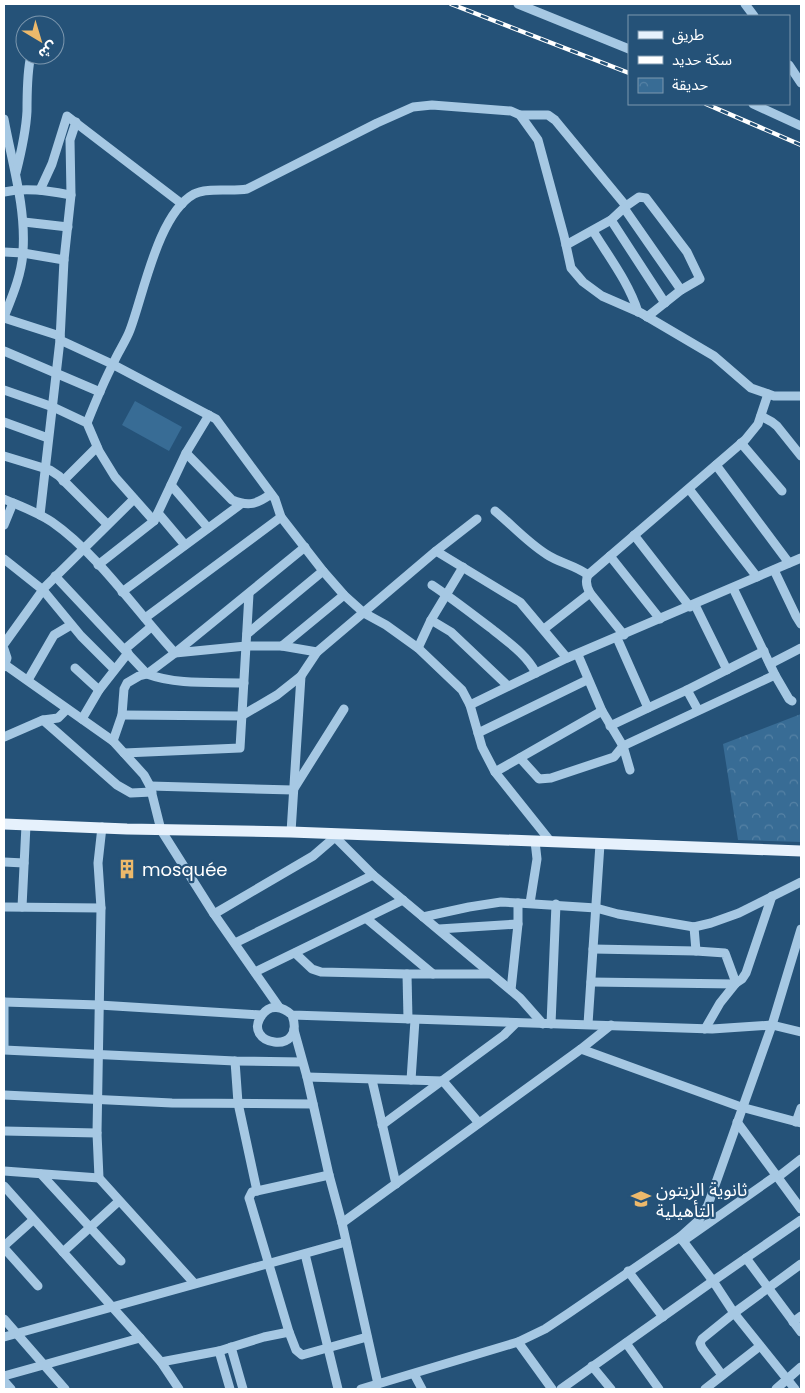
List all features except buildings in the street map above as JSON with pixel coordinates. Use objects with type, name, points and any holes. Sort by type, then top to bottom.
[{"type":"main road","points":[[4,824],[161,830],[291,832],[801,851]]},
{"type":"street","points":[[518,4],[628,49]]},
{"type":"street","points":[[745,4],[753,15]]},
{"type":"street","points":[[16,175],[24,133],[30,65]]},
{"type":"street","points":[[790,66],[801,82]]},
{"type":"street","points":[[87,423],[112,364],[130,332],[157,249],[168,222],[182,204],[195,194],[201,192],[247,189],[377,123],[413,107],[432,105],[512,111],[520,115],[538,140],[571,268],[583,282],[602,296],[638,312],[714,356],[751,388],[768,394],[801,396]]},
{"type":"street","points":[[755,105],[801,126]]},
{"type":"street","points":[[520,115],[548,114],[555,120],[625,207],[681,290]]},
{"type":"street","points":[[40,190],[52,164],[68,116],[182,204]]},
{"type":"street","points":[[4,119],[24,222],[23,253],[15,287],[4,318],[60,338],[216,419],[275,499],[281,516],[344,596],[364,613],[386,625],[418,648],[456,683],[470,706],[487,760],[551,842]]},
{"type":"street","points":[[40,515],[60,338],[64,260],[71,195],[70,140],[76,122]]},
{"type":"street","points":[[4,192],[19,189],[71,195]]},
{"type":"street","points":[[566,245],[611,220],[638,197],[646,198],[687,252],[700,279],[681,290],[647,317]]},
{"type":"street","points":[[611,220],[665,303]]},
{"type":"street","points":[[24,222],[68,227]]},
{"type":"street","points":[[593,231],[622,278],[638,312]]},
{"type":"street","points":[[4,252],[23,253],[64,260]]},
{"type":"street","points":[[4,350],[100,392]]},
{"type":"street","points":[[4,390],[53,407],[87,423],[97,447],[115,477],[134,499],[185,545]]},
{"type":"street","points":[[648,708],[620,636],[586,587],[586,579],[588,575],[689,489],[754,430],[768,394]]},
{"type":"street","points":[[98,565],[156,517],[186,453],[209,415]]},
{"type":"street","points":[[761,416],[777,426],[801,456]]},
{"type":"street","points":[[4,422],[48,438]]},
{"type":"street","points":[[741,443],[782,491]]},
{"type":"street","points":[[63,481],[97,447]]},
{"type":"street","points":[[186,453],[232,500],[241,504],[259,503],[271,494]]},
{"type":"street","points":[[4,456],[50,470],[107,524]]},
{"type":"street","points":[[716,465],[789,563]]},
{"type":"street","points":[[171,485],[208,528]]},
{"type":"street","points":[[689,489],[757,577]]},
{"type":"street","points":[[4,499],[40,515],[62,530],[84,549],[175,653]]},
{"type":"street","points":[[4,644],[55,576],[134,499]]},
{"type":"street","points":[[4,525],[13,503]]},
{"type":"street","points":[[122,592],[241,504]]},
{"type":"street","points":[[495,511],[547,556],[579,568],[588,575]]},
{"type":"street","points":[[144,618],[281,516]]},
{"type":"street","points":[[122,715],[241,716],[277,695],[301,676],[317,652],[436,551],[477,519]]},
{"type":"street","points":[[634,535],[692,606],[727,670]]},
{"type":"street","points":[[113,741],[122,715],[124,689],[127,683],[147,674],[175,653],[305,546]]},
{"type":"street","points":[[436,551],[520,602],[567,658]]},
{"type":"street","points":[[610,556],[660,619]]},
{"type":"street","points":[[4,558],[43,590],[71,625],[114,669]]},
{"type":"street","points":[[470,706],[567,658],[578,655],[801,558]]},
{"type":"street","points":[[418,648],[431,620],[464,567]]},
{"type":"street","points":[[774,570],[801,624]]},
{"type":"street","points":[[247,634],[323,571]]},
{"type":"street","points":[[55,576],[147,674],[158,678],[180,681],[244,683]]},
{"type":"street","points":[[432,585],[522,653],[536,674]]},
{"type":"street","points":[[733,588],[775,675],[788,699],[792,701]]},
{"type":"street","points":[[544,629],[590,593]]},
{"type":"street","points":[[124,752],[240,748],[249,594]]},
{"type":"street","points":[[282,646],[344,596]]},
{"type":"street","points":[[431,620],[450,632],[508,686]]},
{"type":"street","points":[[28,680],[54,635],[71,625]]},
{"type":"street","points":[[82,719],[126,651],[151,627]]},
{"type":"street","points":[[175,653],[246,646],[282,646],[317,652]]},
{"type":"street","points":[[770,664],[801,648]]},
{"type":"street","points":[[4,649],[7,658],[4,665],[113,741],[144,775],[151,789],[161,830],[214,914],[279,1007]]},
{"type":"street","points":[[610,726],[764,651]]},
{"type":"street","points":[[578,655],[602,711],[623,746],[630,770]]},
{"type":"street","points":[[75,668],[99,690]]},
{"type":"street","points":[[520,758],[539,779],[544,779],[614,757],[623,746],[775,675]]},
{"type":"street","points":[[291,832],[301,676]]},
{"type":"street","points":[[478,733],[588,680]]},
{"type":"street","points":[[687,690],[698,710]]},
{"type":"street","points":[[4,737],[43,720],[58,718],[67,709]]},
{"type":"street","points":[[293,790],[344,709]]},
{"type":"street","points":[[495,772],[602,711]]},
{"type":"street","points":[[43,720],[126,791],[136,793],[151,789],[293,790]]},
{"type":"street","points":[[22,907],[26,825]]},
{"type":"street","points":[[102,827],[98,863],[101,908],[97,1100],[99,1178],[194,1284]]},
{"type":"street","points":[[214,914],[313,856],[333,835],[373,875],[511,990],[547,1024]]},
{"type":"street","points":[[530,903],[537,859],[535,841]]},
{"type":"street","points":[[588,1024],[600,844]]},
{"type":"street","points":[[4,862],[24,863]]},
{"type":"street","points":[[235,943],[373,875]]},
{"type":"street","points":[[423,917],[469,907],[501,902],[518,902],[596,908],[618,914],[694,927],[739,913],[801,882]]},
{"type":"street","points":[[705,1029],[720,1003],[746,973],[772,896]]},
{"type":"street","points":[[255,972],[403,900]]},
{"type":"street","points":[[511,990],[518,924],[518,902]]},
{"type":"street","points":[[547,1024],[556,904]]},
{"type":"street","points":[[4,907],[101,908]]},
{"type":"street","points":[[366,919],[433,974]]},
{"type":"street","points":[[439,929],[518,924]]},
{"type":"street","points":[[694,927],[696,951]]},
{"type":"street","points":[[681,1239],[704,1213],[772,1025],[801,929]]},
{"type":"street","points":[[594,949],[725,953],[736,984]]},
{"type":"street","points":[[296,953],[312,969],[321,972],[491,974]]},
{"type":"street","points":[[407,974],[411,1019],[411,1080]]},
{"type":"street","points":[[591,982],[736,984]]},
{"type":"street","points":[[262,1015],[99,1005],[4,1002],[4,1048],[98,1055],[302,1062]]},
{"type":"street","points":[[294,1030],[284,1042],[277,1044],[263,1038],[259,1032],[258,1024],[262,1015],[271,1008],[279,1007],[292,1015],[378,1384]]},
{"type":"street","points":[[292,1015],[705,1029],[772,1025],[801,1032]]},
{"type":"street","points":[[382,1125],[443,1081],[516,1023]]},
{"type":"street","points":[[342,1223],[612,1025]]},
{"type":"street","points":[[581,1049],[742,1107],[799,1123],[801,1108]]},
{"type":"street","points":[[235,1061],[238,1103],[257,1191]]},
{"type":"street","points":[[307,1077],[443,1081],[479,1123]]},
{"type":"street","points":[[372,1080],[396,1184]]},
{"type":"street","points":[[4,1095],[172,1103],[313,1104]]},
{"type":"street","points":[[737,1122],[801,1209]]},
{"type":"street","points":[[4,1131],[97,1133]]},
{"type":"street","points":[[361,1389],[518,1342],[545,1328],[801,1159]]},
{"type":"street","points":[[4,1171],[99,1178]]},
{"type":"street","points":[[41,1174],[121,1261]]},
{"type":"street","points":[[329,1174],[252,1192],[249,1198],[296,1350],[302,1355],[367,1337]]},
{"type":"street","points":[[4,1186],[161,1362],[179,1389]]},
{"type":"street","points":[[63,1252],[119,1201]]},
{"type":"street","points":[[33,1220],[4,1247],[38,1286]]},
{"type":"street","points":[[561,1389],[801,1220]]},
{"type":"street","points":[[681,1239],[713,1281],[734,1313],[795,1389]]},
{"type":"street","points":[[4,1337],[346,1242]]},
{"type":"street","points":[[305,1254],[338,1389]]},
{"type":"street","points":[[746,1258],[801,1332]]},
{"type":"street","points":[[722,1375],[702,1348],[700,1343],[702,1339],[801,1264]]},
{"type":"street","points":[[628,1272],[663,1317]]},
{"type":"street","points":[[793,1322],[801,1316]]},
{"type":"street","points":[[4,1319],[65,1389]]},
{"type":"street","points":[[161,1362],[219,1351],[289,1332]]},
{"type":"street","points":[[4,1376],[140,1338]]},
{"type":"street","points":[[518,1342],[552,1389]]},
{"type":"street","points":[[626,1343],[659,1389]]},
{"type":"street","points":[[705,1389],[760,1346]]},
{"type":"street","points":[[231,1347],[243,1389]]},
{"type":"street","points":[[219,1351],[230,1389]]},
{"type":"street","points":[[592,1366],[611,1389]]},
{"type":"street","points":[[776,1389],[801,1367]]},
{"type":"street","points":[[414,1374],[422,1389]]},
{"type":"street","points":[[4,1381],[11,1389]]},
{"type":"green space","points":[[135,401],[182,427],[169,451],[122,425]]},
{"type":"green space","points":[[801,714],[801,842],[738,840],[723,744]]},
{"type":"railway","points":[[451,4],[628,73]]},
{"type":"railway","points":[[708,105],[801,145]]},
{"type":"place","name":"mosquée","points":[[127,869]]},
{"type":"place","name":"ثانوية الزيتون التأهيلية","points":[[641,1199]]}]
